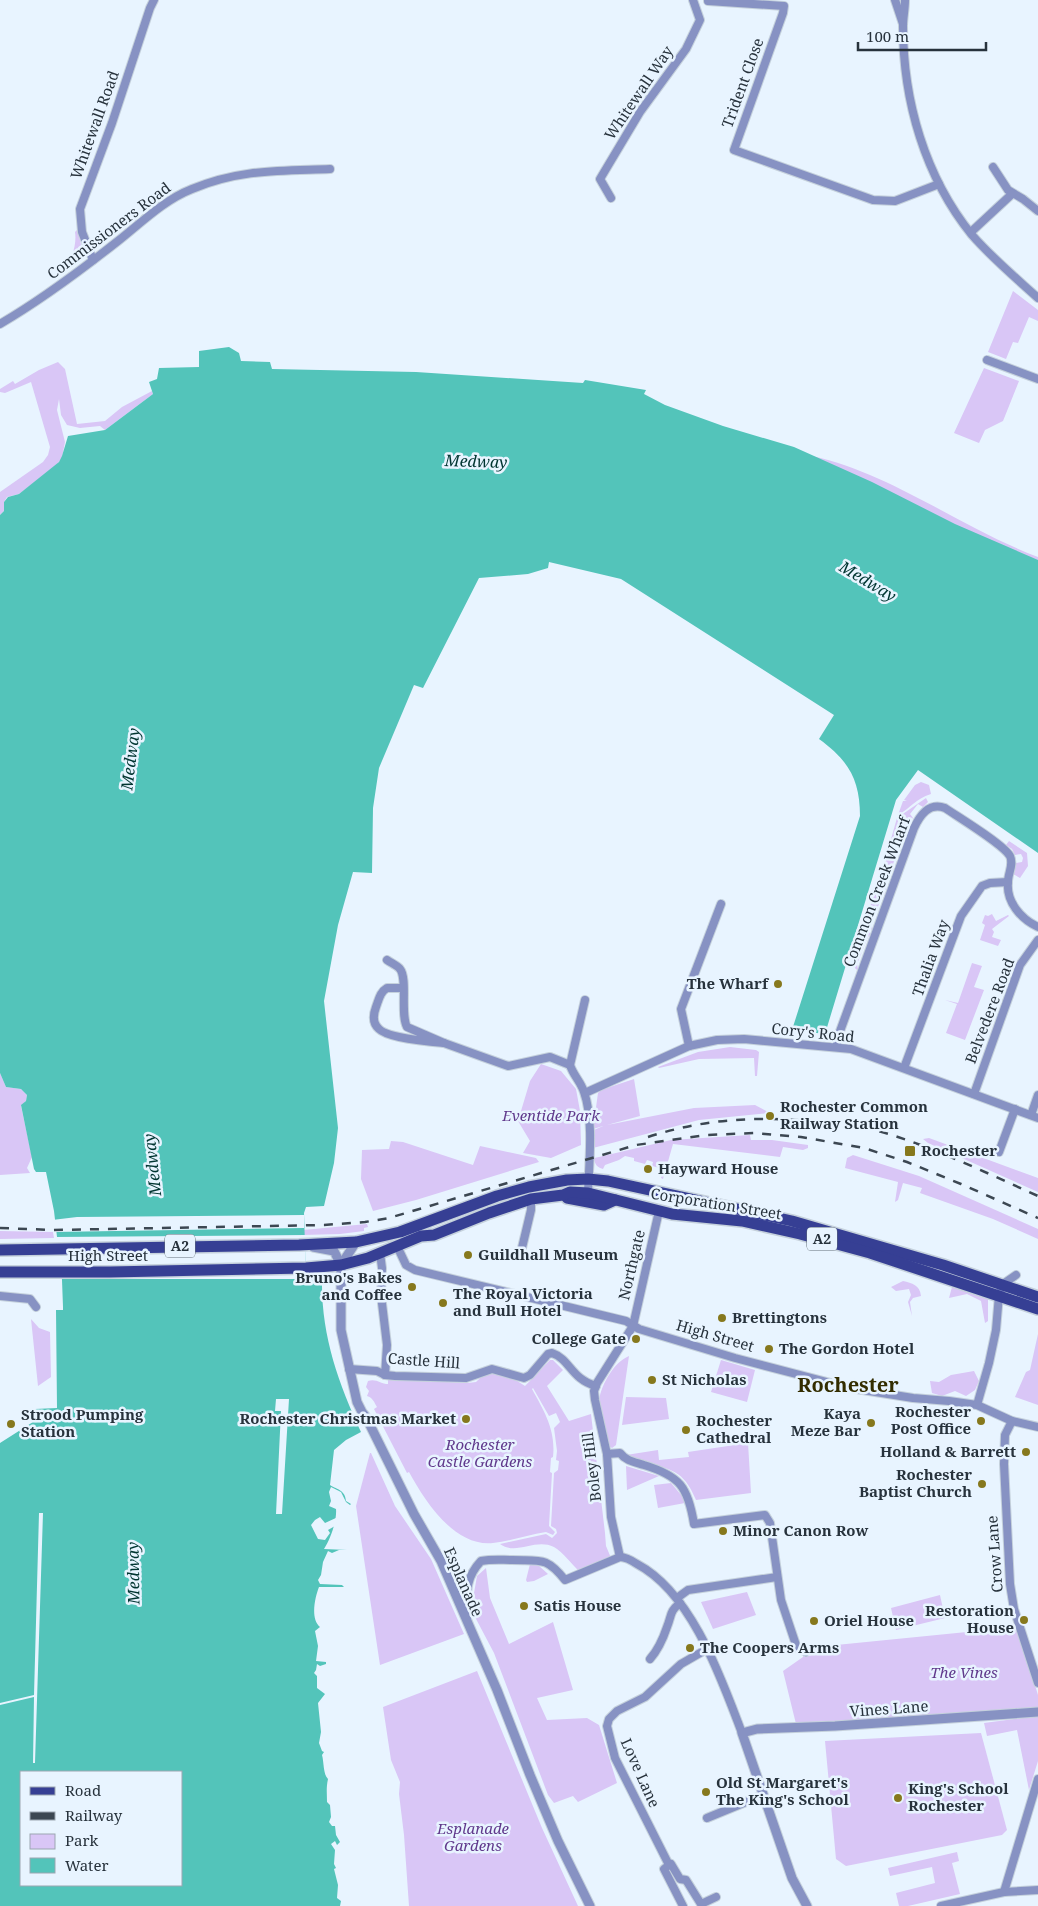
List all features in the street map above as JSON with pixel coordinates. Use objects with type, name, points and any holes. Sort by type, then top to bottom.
[{"type":"main road","name":"Corporation Street","points":[[356,1242],[403,1231],[512,1192],[567,1180],[588,1179],[652,1190],[798,1222],[1000,1290],[1038,1309]]},
{"type":"main road","points":[[652,1190],[659,1211]]},
{"type":"main road","name":"Corporation Street","points":[[397,1246],[409,1250],[424,1243],[430,1237],[489,1213],[531,1199],[563,1195],[570,1192],[588,1193],[680,1216],[742,1221],[785,1230],[1000,1290],[1038,1297]]},
{"type":"main road","name":"A2","points":[[563,1195],[569,1199],[604,1206],[614,1200]]},
{"type":"main road","name":"A2","points":[[306,1245],[356,1242]]},
{"type":"main road","name":"High Street","points":[[0,1250],[306,1245]]},
{"type":"main road","name":"A2","points":[[341,1265],[361,1260],[397,1246]]},
{"type":"main road","name":"A2","points":[[0,1265],[13,1272]]},
{"type":"main road","name":"High Street","points":[[0,1272],[306,1268],[341,1265]]},
{"type":"street","name":"Whitewall Road","points":[[93,260],[82,232],[80,209],[154,0]]},
{"type":"street","name":"Whitewall Way","points":[[611,198],[600,179],[640,112],[686,49],[700,20],[693,0]]},
{"type":"street","points":[[895,0],[903,24]]},
{"type":"street","points":[[906,0],[903,24],[906,72],[916,127],[939,184],[970,232],[996,260],[1038,298]]},
{"type":"street","name":"Trident Close","points":[[708,2],[784,3],[783,13],[734,150],[873,200],[895,201],[939,184]]},
{"type":"street","points":[[993,167],[1004,186],[1012,194],[1022,198],[1038,211]]},
{"type":"street","name":"Commissioners Road","points":[[0,324],[43,298],[160,206],[191,189],[219,179],[252,172],[330,169]]},
{"type":"street","points":[[970,232],[1012,194]]},
{"type":"street","points":[[987,360],[1038,379]]},
{"type":"street","name":"Common Creek Wharf","points":[[838,1047],[837,1042],[911,834],[924,812],[934,806],[943,808],[1009,855],[1011,862],[1008,882],[1011,904],[1022,916],[1038,927]]},
{"type":"street","name":"Thalia Way","points":[[904,1068],[961,916],[982,886],[990,883],[1008,882]]},
{"type":"street","points":[[689,1046],[681,1009],[721,904]]},
{"type":"street","name":"Belvedere Road","points":[[974,1094],[1020,966],[1038,940]]},
{"type":"street","points":[[387,960],[401,970],[405,1024],[407,1027],[444,1043],[508,1066],[550,1057],[570,1065]]},
{"type":"street","points":[[403,988],[390,987],[382,991],[373,1018],[378,1029],[388,1034],[444,1043]]},
{"type":"street","points":[[585,1000],[570,1065],[585,1093],[589,1115],[588,1193]]},
{"type":"street","name":"Cory's Road","points":[[585,1093],[689,1046],[718,1040],[744,1039],[850,1049],[1034,1116]]},
{"type":"street","points":[[1034,1116],[1038,1095]]},
{"type":"street","points":[[999,1152],[1015,1109]]},
{"type":"street","points":[[521,1252],[531,1210],[531,1199]]},
{"type":"street","name":"Northgate","points":[[633,1326],[659,1211]]},
{"type":"street","points":[[341,1265],[356,1242]]},
{"type":"street","points":[[306,1245],[334,1251],[341,1265]]},
{"type":"street","name":"High Street","points":[[397,1246],[406,1265],[415,1270],[582,1309],[626,1321],[633,1326],[736,1358],[850,1388],[913,1398],[954,1401],[977,1406],[1012,1421],[1038,1427]]},
{"type":"street","points":[[380,1253],[382,1268],[381,1295],[387,1345],[385,1375]]},
{"type":"street","name":"Esplanade","points":[[341,1265],[341,1330],[358,1405],[366,1416],[414,1514],[441,1560],[467,1625],[497,1690],[558,1841],[590,1906]]},
{"type":"street","points":[[977,1406],[990,1363],[1000,1290],[1016,1275]]},
{"type":"street","points":[[0,1296],[30,1299],[36,1307]]},
{"type":"street","points":[[596,1386],[633,1326]]},
{"type":"street","name":"Castle Hill","points":[[349,1369],[377,1371],[385,1375],[466,1378],[492,1369],[524,1378],[528,1377],[547,1354],[552,1353],[558,1356],[580,1380],[596,1386]]},
{"type":"street","name":"Boley Hill","points":[[596,1386],[596,1404],[607,1454],[611,1517],[620,1557]]},
{"type":"street","name":"Crow Lane","points":[[1012,1421],[1005,1435],[1004,1464],[1010,1584],[1014,1609],[1038,1683]]},
{"type":"street","points":[[607,1454],[620,1453],[627,1460],[662,1471],[677,1481],[689,1498],[694,1524],[765,1515],[770,1523],[781,1600],[792,1637],[797,1648],[806,1652]]},
{"type":"street","points":[[467,1625],[467,1589],[470,1574],[480,1561],[498,1558],[541,1560],[554,1566],[565,1580],[620,1557],[625,1557],[649,1571],[679,1601],[722,1679],[792,1878],[807,1906]]},
{"type":"street","points":[[650,1659],[657,1652],[668,1627],[670,1613],[688,1590],[777,1577]]},
{"type":"street","name":"Love Lane","points":[[707,1649],[681,1664],[645,1697],[617,1712],[608,1719],[607,1726],[616,1758],[669,1865],[671,1864],[680,1879],[686,1880],[701,1904],[716,1897]]},
{"type":"street","name":"Vines Lane","points":[[742,1733],[757,1729],[836,1726],[1038,1712]]},
{"type":"street","points":[[1004,1892],[1038,1779]]},
{"type":"street","points":[[707,1818],[762,1795]]},
{"type":"street","name":"Love Lane","points":[[669,1865],[664,1869],[683,1906]]},
{"type":"street","points":[[941,1906],[1004,1892],[1038,1890]]},
{"type":"green space","points":[[77,230],[81,245],[80,256],[74,265],[62,274],[61,270],[68,263],[73,253],[75,232]]},
{"type":"green space","points":[[1013,291],[1038,310],[1038,321],[1029,317],[1018,343],[1013,342],[1006,359],[988,352]]},
{"type":"green space","points":[[58,362],[65,369],[77,424],[105,421],[122,407],[152,391],[153,394],[105,430],[100,426],[80,428],[67,425],[61,415],[59,399],[57,410],[65,442],[62,458],[55,467],[19,494],[7,497],[4,502],[4,511],[0,515],[0,492],[43,462],[48,455],[50,447],[31,382],[5,393],[0,392],[0,389],[13,381],[15,384],[39,370]]},
{"type":"green space","points":[[984,368],[1019,381],[1003,421],[985,430],[979,443],[954,433]]},
{"type":"green space","points":[[812,456],[842,464],[871,475],[982,532],[1038,557],[1038,587]]},
{"type":"green space","points":[[921,782],[929,785],[931,794],[921,798],[898,815],[903,801],[907,801],[904,800],[915,785]]},
{"type":"green space","points":[[926,798],[928,802],[923,807],[918,804],[910,814],[913,818],[908,817],[903,829],[908,833],[902,831],[897,844],[902,847],[900,850],[891,839],[897,818]]},
{"type":"green space","points":[[1009,841],[1027,853],[1028,866],[1020,878],[1013,874],[1016,863],[1022,862],[1023,858],[1021,854],[1015,855],[1012,849],[1006,845]]},
{"type":"green space","points":[[890,844],[899,853],[896,856],[886,883],[886,890],[878,881]]},
{"type":"green space","points":[[879,887],[886,893],[882,896],[871,925],[872,930],[865,923],[876,888]]},
{"type":"green space","points":[[992,914],[996,921],[1009,916],[992,929],[994,932],[992,937],[1001,940],[998,946],[980,940],[985,925],[982,923],[985,915]]},
{"type":"green space","points":[[866,929],[871,934],[857,964],[857,970],[851,964],[863,930]]},
{"type":"green space","points":[[972,963],[982,966],[974,987],[984,990],[965,1040],[946,1033],[957,1004],[945,1000],[958,1003]]},
{"type":"green space","points":[[730,1047],[759,1052],[757,1076],[755,1076],[754,1058],[699,1059],[658,1067],[698,1052]]},
{"type":"green space","name":"Eventide Park","points":[[541,1064],[561,1071],[576,1089],[580,1111],[581,1145],[551,1158],[523,1153],[530,1141],[518,1121],[530,1081]]},
{"type":"green space","points":[[0,1073],[6,1087],[21,1089],[27,1095],[26,1101],[21,1106],[32,1157],[27,1168],[30,1173],[0,1175]]},
{"type":"green space","points":[[634,1079],[640,1116],[607,1125],[694,1108],[755,1105],[770,1113],[699,1120],[593,1148],[594,1130],[603,1126],[593,1129],[598,1093],[601,1090]]},
{"type":"green space","points":[[750,1135],[751,1140],[772,1140],[808,1145],[808,1148],[803,1150],[783,1147],[780,1157],[673,1144],[663,1179],[661,1178],[664,1169],[652,1166],[653,1162],[647,1160],[645,1164],[625,1156],[605,1165],[603,1169],[597,1165],[594,1158],[671,1140]]},
{"type":"green space","points":[[929,1138],[1038,1178],[1038,1192],[928,1143],[923,1139]]},
{"type":"green space","points":[[391,1141],[403,1142],[473,1165],[480,1146],[536,1158],[539,1162],[416,1200],[373,1211],[361,1179],[362,1150],[389,1149]]},
{"type":"green space","points":[[853,1155],[919,1176],[1038,1229],[1038,1239],[993,1219],[920,1193],[922,1188],[903,1183],[898,1200],[895,1202],[898,1182],[845,1168],[847,1158]]},
{"type":"green space","points":[[367,1224],[368,1227],[364,1228],[364,1231],[303,1235],[303,1230]]},
{"type":"green space","points":[[0,1231],[53,1232],[54,1238],[0,1239]]},
{"type":"green space","points":[[903,1281],[915,1285],[920,1292],[921,1296],[913,1298],[910,1302],[912,1316],[908,1302],[911,1295],[909,1289],[896,1291],[891,1287]]},
{"type":"green space","points":[[952,1287],[988,1299],[988,1321],[985,1323],[981,1301],[967,1294],[949,1298]]},
{"type":"green space","points":[[31,1319],[39,1328],[50,1332],[51,1377],[38,1386]]},
{"type":"green space","points":[[1038,1334],[1038,1405],[1015,1397],[1026,1372],[1030,1370]]},
{"type":"green space","points":[[629,1356],[616,1445],[612,1448],[609,1446],[602,1423],[599,1400],[603,1387],[613,1369]]},
{"type":"green space","name":"Rochester Castle Gardens","points":[[550,1360],[553,1360],[563,1370],[547,1386],[569,1421],[591,1414],[606,1546],[611,1558],[580,1572],[554,1547],[540,1544],[513,1548],[500,1544],[546,1534],[552,1538],[557,1533],[556,1529],[551,1526],[554,1473],[558,1470],[559,1461],[556,1460],[557,1451],[554,1428],[560,1422],[556,1413],[549,1416],[533,1388],[548,1421],[553,1438],[549,1526],[555,1532],[553,1535],[546,1532],[493,1543],[479,1542],[466,1538],[442,1520],[423,1496],[409,1472],[407,1473],[374,1409],[377,1407],[372,1399],[367,1396],[369,1391],[366,1387],[368,1381],[371,1380],[388,1384],[388,1379],[468,1383],[476,1382],[485,1373],[493,1372],[511,1377],[525,1386]]},
{"type":"green space","points":[[721,1360],[755,1370],[747,1402],[711,1392]]},
{"type":"green space","points":[[974,1371],[979,1381],[975,1390],[966,1396],[955,1391],[942,1396],[932,1393],[930,1381],[939,1382],[951,1375]]},
{"type":"green space","points":[[626,1397],[666,1398],[669,1419],[622,1425]]},
{"type":"green space","points":[[748,1443],[751,1493],[696,1500],[690,1487],[675,1472],[626,1455],[658,1450],[659,1460],[689,1457],[688,1452]]},
{"type":"green space","points":[[370,1453],[395,1506],[431,1559],[464,1634],[380,1665],[356,1506]]},
{"type":"green space","points":[[626,1466],[659,1476],[627,1490]]},
{"type":"green space","points":[[671,1483],[682,1496],[685,1503],[658,1508],[654,1485]]},
{"type":"green space","points":[[530,1564],[538,1565],[548,1574],[534,1581],[527,1582]]},
{"type":"green space","points":[[486,1568],[490,1598],[509,1644],[553,1622],[573,1690],[537,1698],[547,1720],[587,1718],[599,1725],[617,1783],[578,1802],[573,1796],[554,1803],[548,1795],[494,1653],[475,1617],[474,1593],[477,1576]]},
{"type":"green space","points":[[747,1592],[756,1615],[713,1629],[701,1602]]},
{"type":"green space","points":[[940,1595],[945,1618],[896,1630],[891,1608]]},
{"type":"green space","name":"The Vines","points":[[1017,1627],[1038,1695],[1038,1707],[914,1719],[796,1724],[783,1671],[803,1657],[806,1648]]},
{"type":"green space","name":"Esplanade Gardens","points":[[477,1671],[542,1828],[578,1906],[409,1906],[399,1794],[400,1782],[391,1760],[383,1707]]},
{"type":"green space","points":[[1038,1716],[1038,1761],[1029,1790],[1017,1730],[987,1736],[984,1723]]},
{"type":"green space","points":[[981,1733],[1007,1830],[1002,1835],[846,1866],[836,1859],[825,1741]]},
{"type":"green space","points":[[957,1852],[959,1861],[952,1863],[960,1894],[908,1906],[899,1906],[896,1893],[935,1883],[932,1867],[890,1876],[888,1868]]},
{"type":"water","name":"Medway","points":[[229,347],[239,353],[241,361],[270,362],[272,369],[416,372],[583,383],[585,380],[646,390],[644,394],[665,405],[723,426],[794,447],[872,482],[955,524],[1038,560],[1038,853],[918,770],[896,800],[825,1034],[792,1030],[860,816],[858,791],[850,771],[838,755],[819,739],[834,715],[621,579],[549,562],[548,568],[528,574],[479,578],[423,688],[414,685],[379,768],[373,808],[372,873],[353,872],[338,925],[324,1001],[338,1128],[334,1163],[324,1206],[306,1207],[304,1213],[306,1279],[322,1279],[324,1320],[332,1358],[361,1432],[346,1440],[334,1450],[330,1485],[343,1492],[346,1501],[351,1504],[346,1502],[341,1492],[331,1487],[329,1506],[336,1509],[336,1518],[324,1549],[347,1550],[339,1550],[332,1553],[328,1551],[318,1580],[320,1584],[342,1585],[344,1587],[319,1587],[314,1608],[315,1619],[320,1627],[315,1631],[318,1646],[316,1661],[326,1662],[326,1664],[320,1666],[317,1664],[314,1673],[317,1676],[317,1688],[325,1694],[318,1703],[321,1732],[319,1743],[324,1752],[322,1755],[325,1774],[328,1779],[327,1802],[330,1805],[331,1817],[329,1822],[332,1826],[335,1826],[336,1835],[340,1842],[337,1845],[335,1841],[331,1844],[335,1850],[334,1864],[336,1868],[334,1869],[338,1885],[337,1898],[341,1901],[340,1906],[0,1906],[0,1705],[34,1697],[33,1763],[35,1763],[43,1513],[39,1513],[34,1695],[0,1703],[0,1443],[33,1422],[33,1412],[35,1409],[57,1408],[56,1310],[63,1310],[63,1307],[62,1280],[54,1211],[46,1172],[36,1172],[34,1169],[21,1105],[26,1101],[27,1095],[21,1089],[6,1087],[0,1073],[0,515],[4,511],[4,502],[8,497],[19,494],[59,462],[68,436],[105,430],[153,394],[149,382],[157,379],[159,368],[199,367],[199,351]]},
{"type":"pier","points":[[304,1215],[304,1228],[53,1232],[52,1225],[52,1220],[77,1217]]},
{"type":"pier","points":[[305,1235],[306,1279],[59,1279],[54,1237]]},
{"type":"pier","points":[[276,1399],[289,1399],[282,1514],[276,1514],[281,1411],[275,1411]]},
{"type":"pier","points":[[320,1517],[325,1523],[338,1517],[335,1526],[328,1530],[330,1533],[325,1540],[318,1539],[311,1525]]},
{"type":"railway","points":[[648,1137],[691,1126],[734,1120],[776,1119],[848,1125],[877,1131],[913,1142],[1038,1196]]},
{"type":"railway","points":[[0,1228],[53,1230],[324,1225],[365,1222],[389,1218],[636,1145],[707,1135],[754,1133],[801,1137],[864,1148],[907,1162],[1038,1218]]},
{"type":"place","name":"The Wharf","points":[[778,984]]},
{"type":"place","name":"Rochester Common Railway Station","points":[[770,1116]]},
{"type":"place","name":"Rochester","points":[[910,1151]]},
{"type":"place","name":"Hayward House","points":[[648,1169]]},
{"type":"place","name":"Guildhall Museum","points":[[468,1255]]},
{"type":"place","name":"Bruno's Bakes and Coffee","points":[[412,1287]]},
{"type":"place","name":"The Royal Victoria and Bull Hotel","points":[[443,1303]]},
{"type":"place","name":"Brettingtons","points":[[722,1318]]},
{"type":"place","name":"College Gate","points":[[636,1339]]},
{"type":"place","name":"The Gordon Hotel","points":[[769,1349]]},
{"type":"place","name":"St Nicholas","points":[[652,1380]]},
{"type":"place","name":"Rochester Christmas Market","points":[[466,1419]]},
{"type":"place","name":"Rochester Post Office","points":[[981,1421]]},
{"type":"place","name":"Kaya Meze Bar","points":[[871,1423]]},
{"type":"place","name":"Strood Pumping Station","points":[[11,1424]]},
{"type":"place","name":"Rochester Cathedral","points":[[686,1430]]},
{"type":"place","name":"Holland & Barrett","points":[[1026,1452]]},
{"type":"place","name":"Rochester Baptist Church","points":[[982,1484]]},
{"type":"place","name":"Minor Canon Row","points":[[723,1531]]},
{"type":"place","name":"Satis House","points":[[524,1606]]},
{"type":"place","name":"Restoration House","points":[[1024,1620]]},
{"type":"place","name":"Oriel House","points":[[814,1621]]},
{"type":"place","name":"The Coopers Arms","points":[[690,1648]]},
{"type":"place","name":"Old St Margaret's The King's School","points":[[706,1792]]},
{"type":"place","name":"King's School Rochester","points":[[898,1798]]},
{"type":"district","name":"Rochester","points":[[848,1385]]}]
